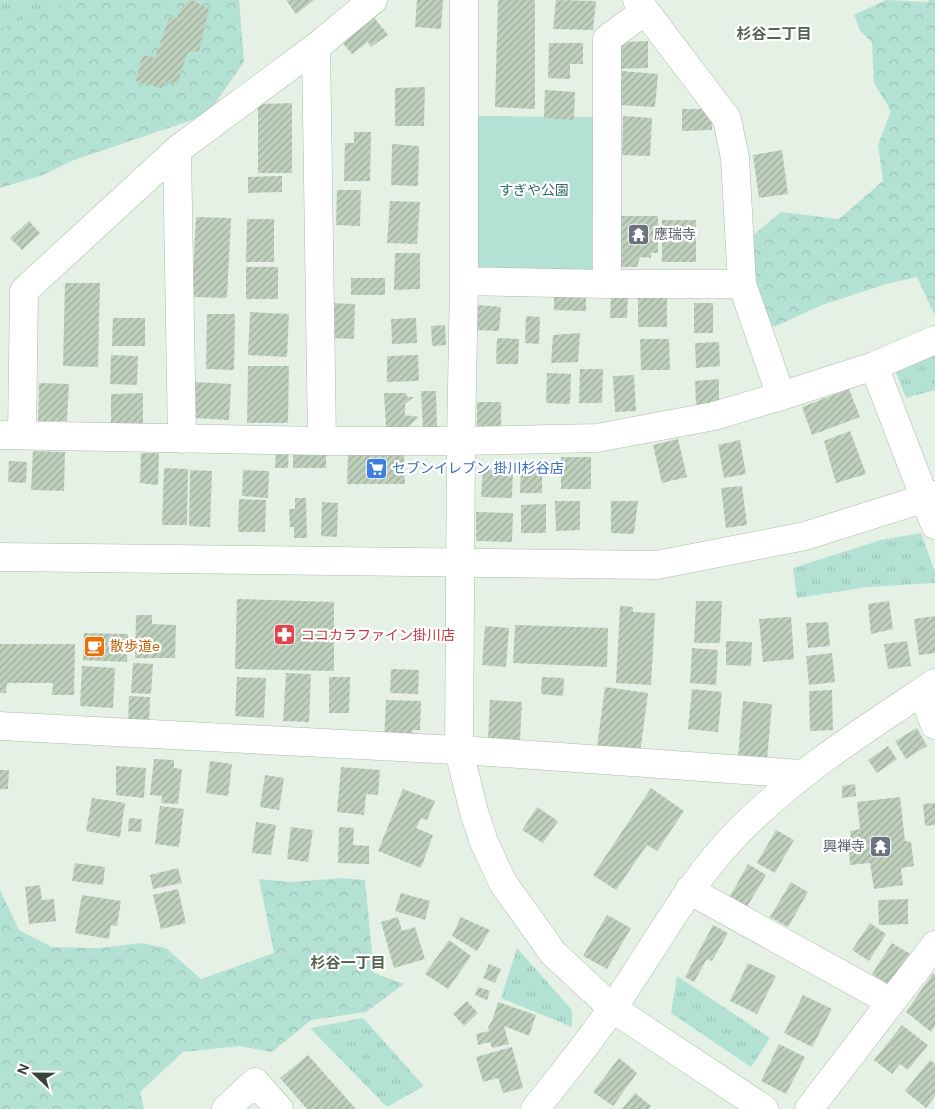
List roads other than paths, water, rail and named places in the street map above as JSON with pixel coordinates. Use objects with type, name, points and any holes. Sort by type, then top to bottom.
[{"type":"street","points":[[373,0],[316,47],[177,150],[24,291],[11,435],[322,441],[461,441],[596,438],[714,416],[874,366],[935,340]]},
{"type":"street","points":[[464,0],[464,281],[459,751],[474,812],[484,842],[503,883],[553,953],[612,1008],[764,1109]]},
{"type":"street","points":[[607,284],[607,39],[641,5],[727,118],[735,158],[742,284],[781,396]]},
{"type":"street","points":[[316,47],[322,441]]},
{"type":"street","points":[[177,150],[182,439]]},
{"type":"street","points":[[464,281],[742,284]]},
{"type":"street","points":[[874,366],[930,496],[935,525]]},
{"type":"street","points":[[0,557],[657,565],[805,536],[930,496]]},
{"type":"street","points":[[536,1109],[612,1008],[689,890],[725,846],[758,812],[801,774],[845,742],[928,687],[935,725]]},
{"type":"street","points":[[0,726],[459,751],[801,774]]},
{"type":"street","points":[[689,890],[891,1002]]},
{"type":"street","points":[[809,1109],[935,945]]},
{"type":"street","points":[[226,1109],[256,1082],[279,1109]]},
{"type":"place","name":"應瑞寺","points":[[638,234]]},
{"type":"place","name":"セブンイレブン 掛川杉谷店","points":[[376,468]]},
{"type":"place","name":"ココカラファイン掛川店","points":[[285,635]]},
{"type":"place","name":"散歩道e","points":[[94,646]]},
{"type":"place","name":"興禅寺","points":[[881,846]]},
{"type":"district","name":"杉谷二丁目","points":[[774,34]]},
{"type":"district","name":"杉谷一丁目","points":[[348,963]]},
{"type":"park label","name":"すぎや公園","points":[[534,190]]}]
